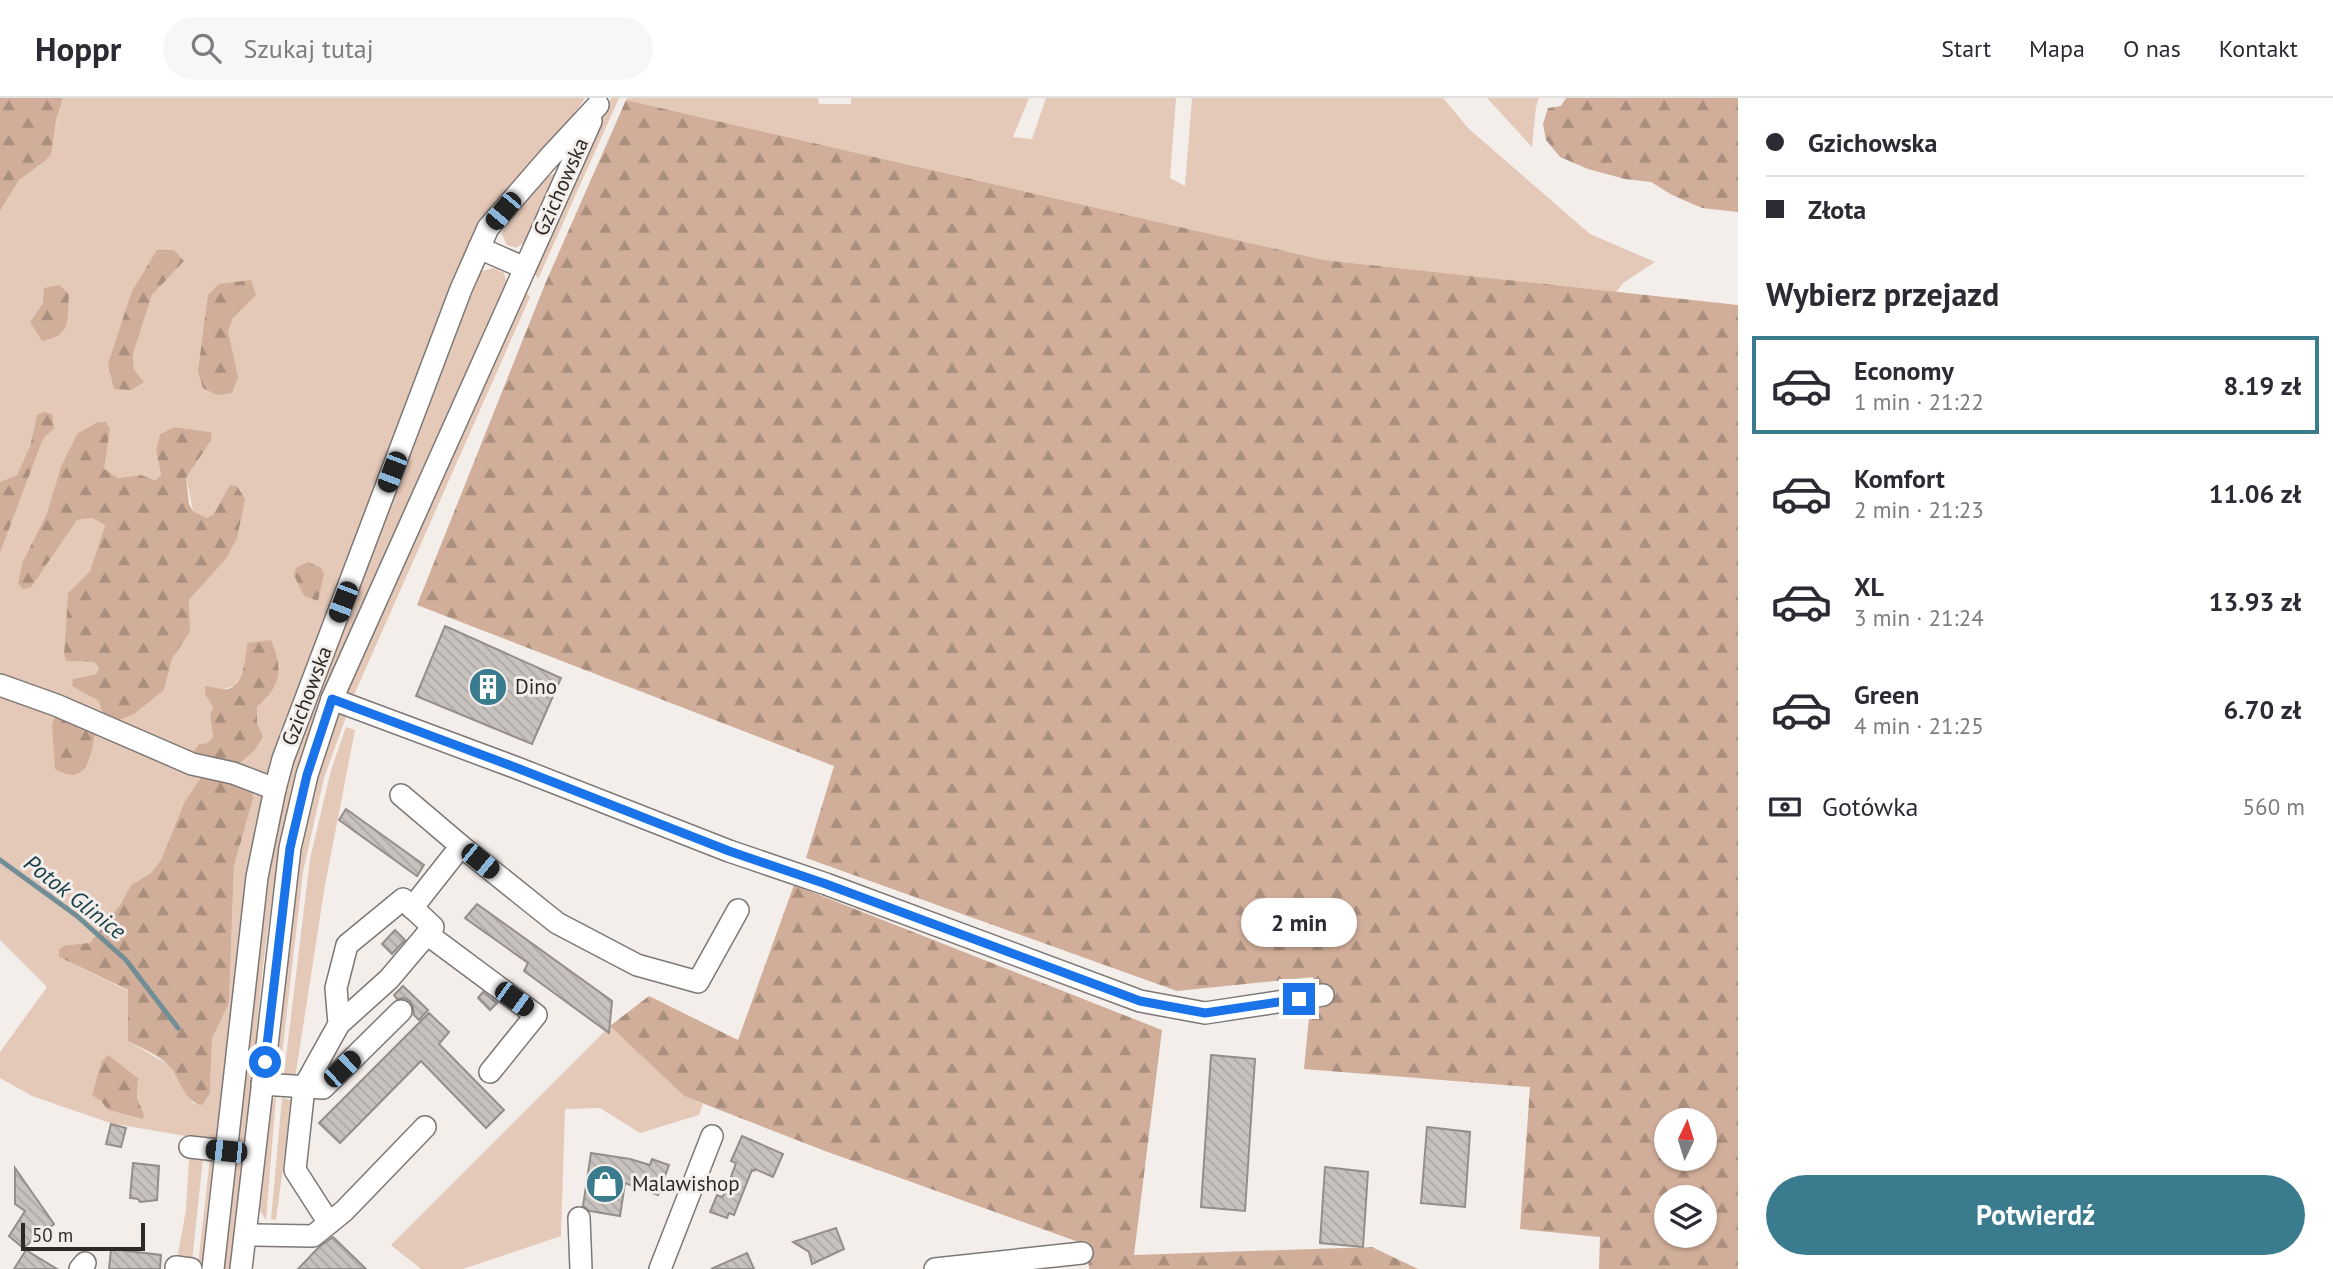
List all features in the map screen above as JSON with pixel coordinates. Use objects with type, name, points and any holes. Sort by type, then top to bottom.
[{"type":"street","name":"Gzichowska","points":[[213,1269],[257,877],[283,759],[461,289],[488,229],[600,101]]},
{"type":"street","name":"Gzichowska","points":[[241,1269],[290,848],[307,775],[332,699],[600,101]]},
{"type":"street","points":[[479,248],[525,268]]},
{"type":"street","points":[[0,685],[56,705],[192,764],[233,773],[275,789]]},
{"type":"street","points":[[332,699],[729,851],[826,884],[1140,1001],[1205,1013],[1323,995]]},
{"type":"street","points":[[401,795],[557,923],[637,965],[698,982],[738,911]]},
{"type":"street","points":[[412,908],[461,846]]},
{"type":"street","points":[[329,1223],[295,1170],[304,1087],[339,1024],[389,979],[433,927],[403,899],[347,945],[336,988],[339,1024]]},
{"type":"street","points":[[427,934],[536,1015],[490,1072]]},
{"type":"street","points":[[262,1084],[323,1088],[401,1011]]},
{"type":"street","points":[[246,1235],[313,1236],[344,1211],[425,1127]]},
{"type":"street","points":[[660,1269],[712,1136]]},
{"type":"street","points":[[190,1147],[226,1151]]},
{"type":"street","points":[[579,1218],[581,1269]]},
{"type":"street","points":[[935,1269],[1082,1253]]},
{"type":"shaded area","points":[[63,98],[585,98],[449,293],[280,737],[262,800],[244,902],[220,1142],[110,1123],[32,1096],[0,1078],[0,1052],[47,987],[0,940],[0,553],[43,439],[37,415],[30,446],[17,475],[0,482],[0,211],[19,180],[45,161]],"holes":[[[173,250],[184,261],[152,295],[133,354],[134,370],[108,364]],[[219,284],[256,295],[233,318],[228,332]],[[43,303],[42,341],[30,322]],[[174,427],[211,432],[212,439],[186,478],[193,511],[207,518],[214,514],[226,559],[189,600],[190,632],[172,659],[164,690],[73,679],[96,674],[99,668],[94,662],[66,661],[64,654],[68,593],[90,571],[105,525],[92,518],[77,520],[23,561],[47,513],[61,466],[77,434],[110,429],[103,469],[118,478],[141,475],[155,480],[161,475],[156,450],[160,434]],[[247,643],[268,697],[257,707],[257,722],[263,737],[255,750],[237,765],[199,744],[207,743],[213,737],[210,715],[213,707],[205,694],[235,686],[246,665]],[[253,799],[234,866],[229,1003],[212,1039],[210,1093],[194,1104],[169,1065],[128,1041],[128,991],[59,957],[66,945],[91,943],[120,905],[131,885],[151,873],[161,860],[184,803]],[[108,1056],[138,1078],[137,1098],[143,1119],[108,1110],[98,1098]]]},
{"type":"shaded area","points":[[611,98],[619,98],[538,279],[533,270]]},
{"type":"shaded area","points":[[818,98],[819,104],[851,104],[851,98],[1029,98],[1013,137],[1032,139],[1046,98],[1176,98],[1170,178],[1185,186],[1192,98],[1443,98],[1469,129],[1590,234],[1655,262],[1623,283],[1616,292],[1324,260],[626,100]]},
{"type":"shaded area","points":[[1487,98],[1539,98],[1532,147]]},
{"type":"shaded area","points":[[555,173],[526,241],[516,248],[507,245],[502,234],[505,224],[546,178]]},
{"type":"shaded area","points":[[494,268],[504,273],[507,283],[285,826],[260,991],[233,1269],[224,1269],[264,900],[281,805],[302,732],[479,276],[482,271]]},
{"type":"shaded area","points":[[527,293],[530,297],[354,695],[324,778],[303,872],[280,1072],[273,1070],[292,886],[310,793],[343,696],[523,296]]},
{"type":"shaded area","points":[[346,727],[355,730],[325,885],[296,1075],[284,1074],[310,859],[331,770]]},
{"type":"shaded area","points":[[610,1026],[684,1096],[703,1104],[699,1115],[640,1133],[600,1108],[565,1109],[561,1236],[463,1269],[421,1269],[391,1245]]},
{"type":"shaded area","points":[[276,1097],[266,1220],[258,1208],[268,1103]]},
{"type":"shaded area","points":[[282,1098],[292,1100],[276,1220],[271,1219]]},
{"type":"shaded area","points":[[189,1158],[203,1158],[192,1262],[177,1259],[186,1210]]},
{"type":"shaded area","points":[[210,1158],[216,1158],[204,1262],[198,1265]]},
{"type":"green space","points":[[0,98],[63,98],[51,154],[19,180],[0,211]]},
{"type":"green space","points":[[1566,98],[1738,98],[1738,212],[1702,208],[1651,182],[1625,179],[1588,169],[1560,157],[1546,140],[1543,124],[1548,108],[1561,106]]},
{"type":"green space","points":[[626,100],[1324,260],[1738,305],[1738,1269],[1599,1269],[1600,1237],[1520,1229],[1530,1087],[1304,1069],[1313,977],[1177,991],[806,858],[834,766],[417,605],[545,284]]},
{"type":"green space","points":[[157,250],[174,250],[184,261],[152,295],[133,354],[134,370],[144,382],[131,390],[114,389],[108,364],[132,291]]},
{"type":"green space","points":[[251,280],[256,295],[233,318],[228,332],[238,377],[232,393],[217,395],[203,388],[198,371],[208,295],[219,284]]},
{"type":"green space","points":[[59,285],[69,294],[66,325],[59,335],[42,341],[30,322],[43,303],[44,288]]},
{"type":"green space","points":[[44,412],[52,414],[54,428],[43,439],[0,553],[0,482],[17,475],[30,446],[37,415]]},
{"type":"green space","points":[[98,422],[106,422],[110,429],[104,469],[118,478],[141,475],[155,480],[161,475],[156,450],[160,434],[174,427],[211,432],[212,439],[186,478],[189,504],[193,511],[207,518],[214,514],[230,485],[237,486],[245,499],[237,538],[226,559],[189,600],[190,632],[172,659],[164,690],[134,714],[119,720],[104,718],[99,701],[72,686],[73,679],[96,674],[99,668],[94,662],[66,661],[64,654],[68,593],[90,571],[105,525],[92,518],[77,520],[31,587],[23,589],[18,583],[23,561],[47,513],[61,466],[77,434]]},
{"type":"green space","points":[[308,562],[321,568],[324,574],[318,601],[304,596],[294,575],[296,568]]},
{"type":"green space","points":[[271,640],[278,676],[276,684],[257,707],[257,722],[263,737],[255,750],[238,765],[192,754],[199,744],[207,743],[213,737],[210,715],[213,707],[205,694],[205,686],[226,689],[233,687],[241,676],[247,643]]},
{"type":"green space","points":[[70,716],[95,733],[88,762],[74,775],[55,769],[52,724],[55,717]]},
{"type":"green space","points":[[202,776],[247,786],[253,799],[234,866],[229,1003],[212,1039],[210,1093],[202,1105],[191,1100],[167,1064],[128,1041],[128,990],[59,957],[59,949],[66,945],[90,943],[120,905],[131,885],[151,873],[161,860],[184,803]]},
{"type":"green space","points":[[794,885],[1162,1030],[1134,1255],[1372,1247],[1418,1269],[1089,1269],[1087,1245],[825,1151],[684,1096],[610,1026],[649,996],[738,1040]]},
{"type":"green space","points":[[108,1055],[138,1078],[137,1098],[143,1119],[108,1110],[92,1095],[102,1061]]},
{"type":"building","name":"Dino","points":[[445,626],[561,678],[532,744],[416,696]]},
{"type":"building","points":[[346,809],[424,865],[417,876],[339,820]]},
{"type":"building","points":[[477,904],[612,1001],[609,1033],[524,971],[528,963],[465,918]]},
{"type":"building","points":[[395,930],[405,940],[392,954],[382,944]]},
{"type":"building","points":[[403,986],[428,1010],[419,1020],[414,1015],[410,1001],[397,999],[394,995]]},
{"type":"building","points":[[483,992],[497,1003],[490,1010],[478,998]]},
{"type":"building","points":[[429,1013],[449,1032],[439,1044],[504,1110],[486,1128],[421,1061],[340,1143],[319,1123]]},
{"type":"building","points":[[1211,1055],[1255,1059],[1245,1211],[1201,1207]]},
{"type":"building","points":[[111,1124],[126,1128],[121,1147],[106,1144]]},
{"type":"building","points":[[1427,1127],[1470,1132],[1465,1207],[1421,1203]]},
{"type":"building","points":[[742,1136],[783,1154],[773,1177],[752,1170],[734,1215],[729,1213],[727,1218],[710,1212],[717,1195],[722,1197],[725,1193],[736,1163],[731,1161]]},
{"type":"building","name":"Malawishop","points":[[591,1153],[650,1165],[652,1159],[669,1165],[658,1195],[625,1183],[620,1216],[590,1211],[583,1206]]},
{"type":"building","points":[[133,1163],[159,1166],[157,1200],[140,1202],[130,1198]]},
{"type":"building","points":[[1325,1167],[1368,1172],[1363,1247],[1320,1243]]},
{"type":"building","points":[[15,1168],[54,1224],[23,1248],[9,1236],[25,1211],[15,1204]]},
{"type":"building","points":[[836,1228],[844,1249],[812,1264],[809,1252],[793,1242]]},
{"type":"building","points":[[333,1237],[366,1269],[298,1269],[319,1247]]},
{"type":"building","points":[[111,1249],[161,1255],[160,1269],[109,1269]]},
{"type":"building","points":[[26,1250],[57,1269],[14,1269]]},
{"type":"building","points":[[747,1253],[754,1269],[711,1269]]},
{"type":"waterway","name":"Potok Glinice","points":[[0,860],[77,916],[126,960],[178,1028]]},
{"type":"place","name":"Dino","points":[[488,687]]},
{"type":"place","name":"Malawishop","points":[[605,1184]]},
{"type":"route","points":[[265,1062],[290,848],[307,775],[332,699],[729,851],[826,884],[1140,1001],[1205,1013],[1299,999]]}]
